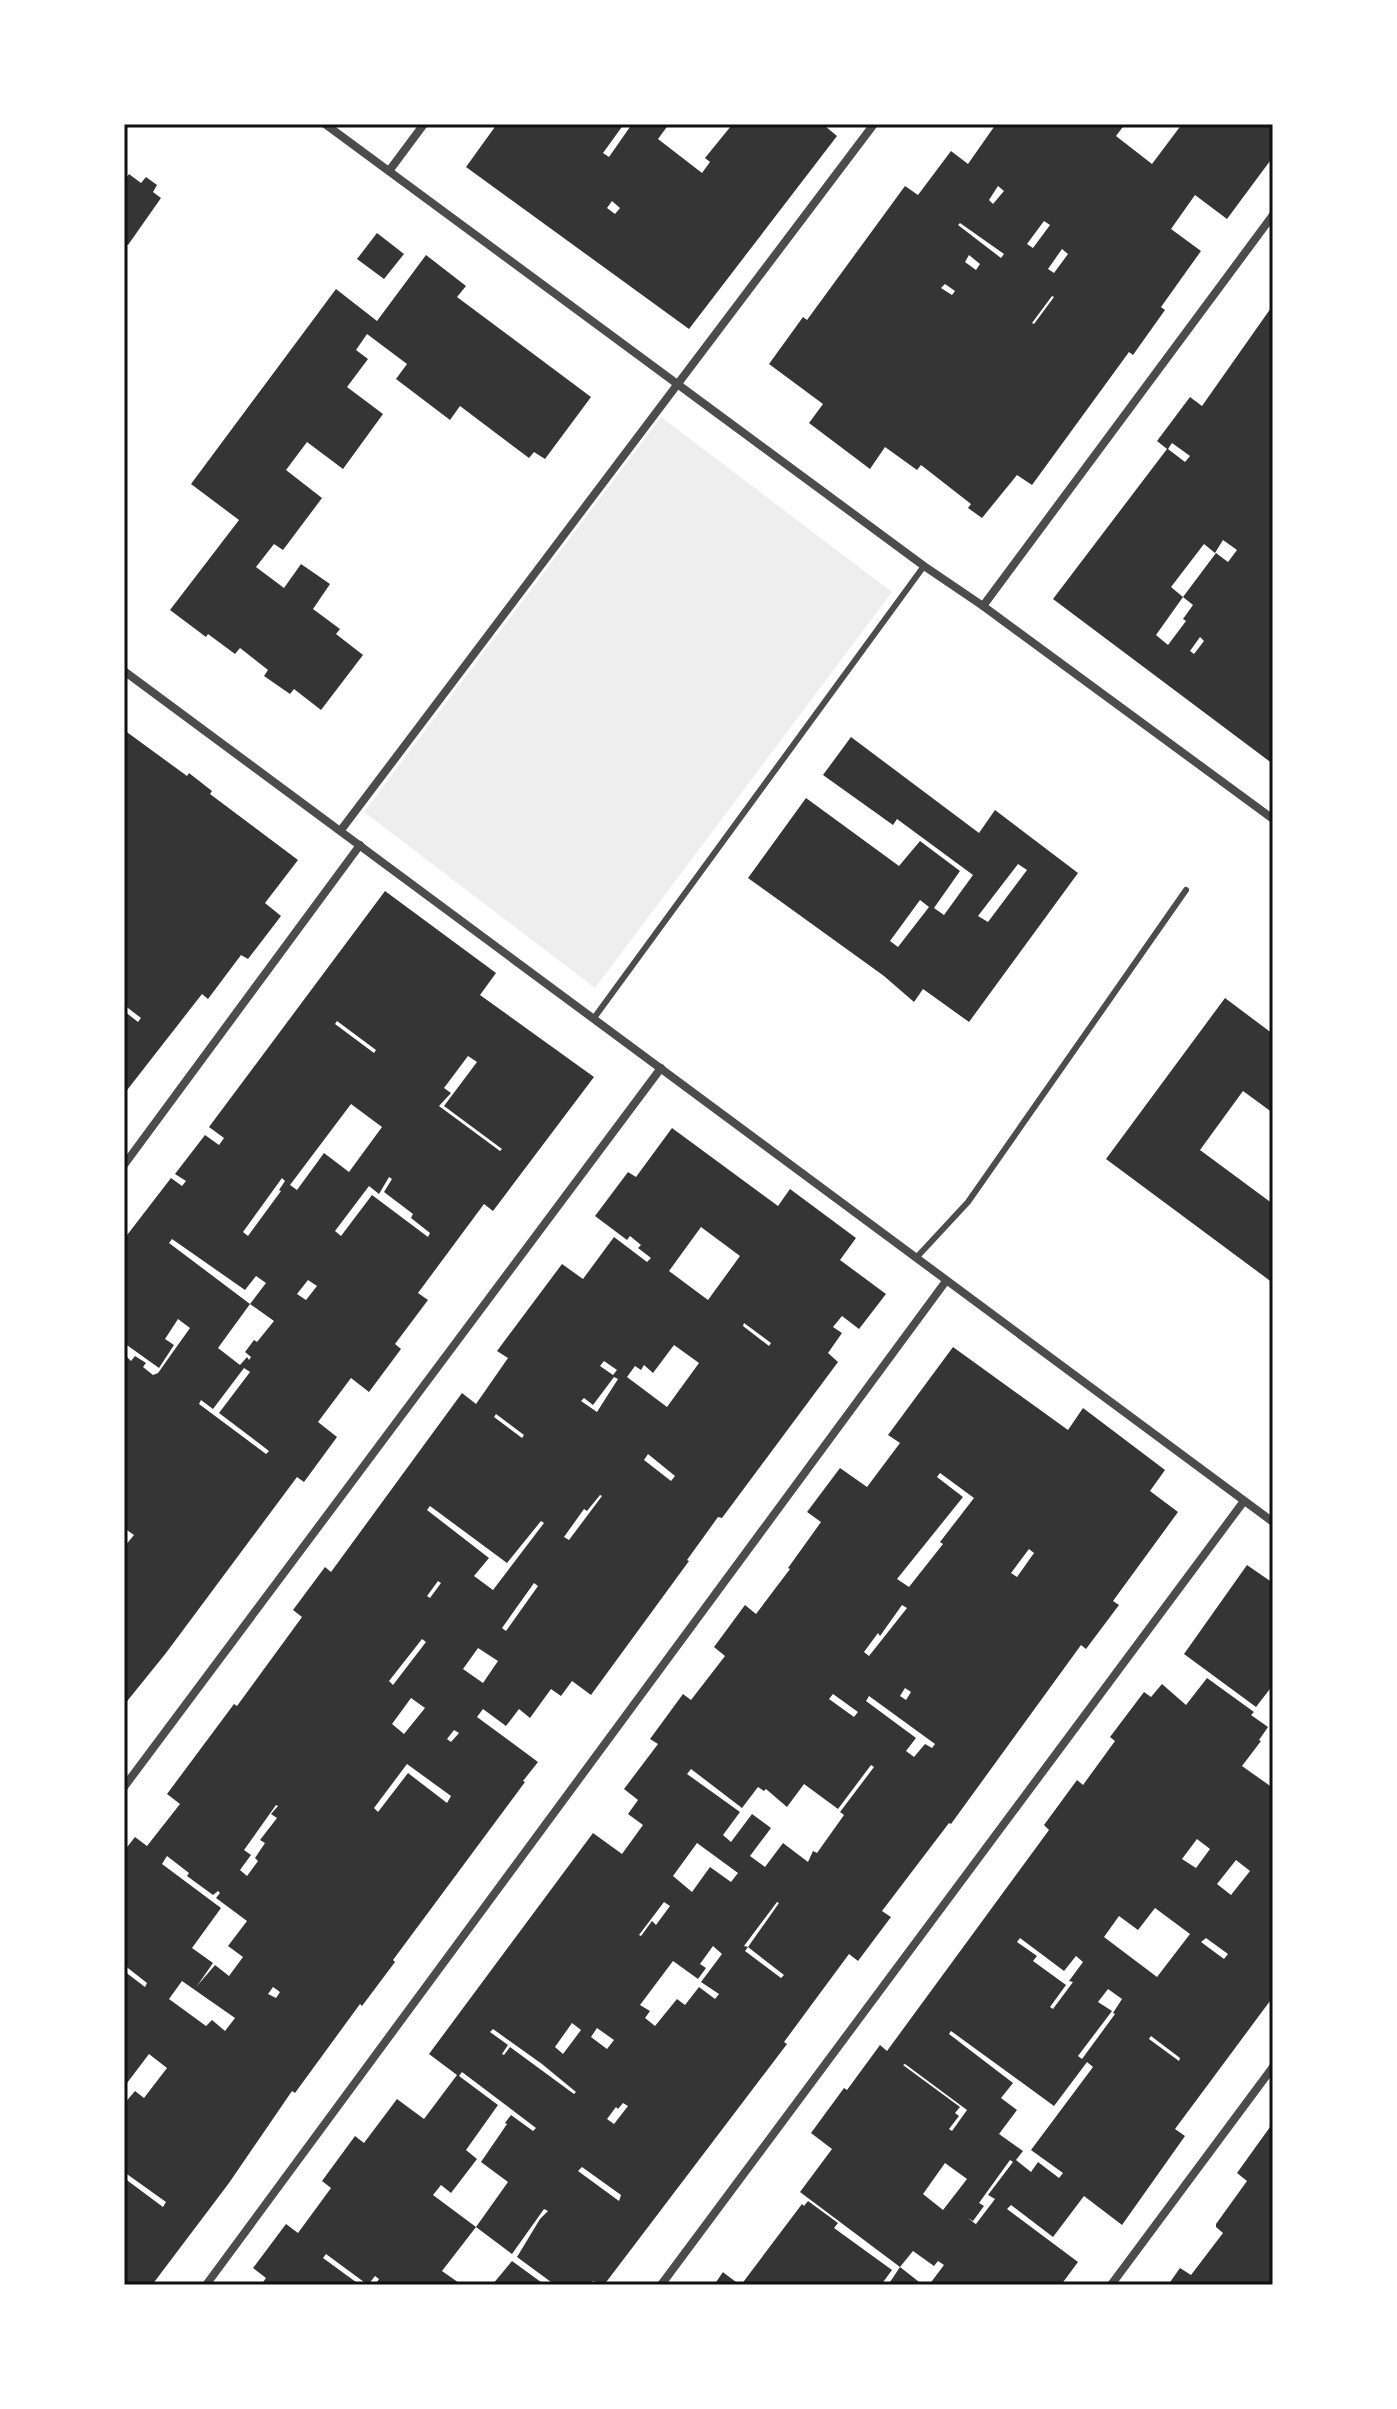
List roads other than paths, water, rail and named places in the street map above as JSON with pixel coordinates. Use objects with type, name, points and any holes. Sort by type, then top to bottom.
[{"type":"street","points":[[325,124],[1273,819]]},
{"type":"street","points":[[389,171],[424,124]]},
{"type":"street","points":[[341,830],[874,124]]},
{"type":"street","points":[[983,606],[1273,215]]},
{"type":"street","points":[[124,671],[1273,1522]]},
{"type":"street","points":[[124,1165],[360,845]]},
{"type":"street","points":[[124,1787],[661,1068]]},
{"type":"street","points":[[206,2285],[946,1281]]},
{"type":"street","points":[[661,2285],[1244,1501]]},
{"type":"street","points":[[1111,2285],[1273,2067]]},
{"type":"lane","points":[[594,1018],[924,566]]},
{"type":"lane","points":[[916,1258],[968,1202],[1186,890]]}]
